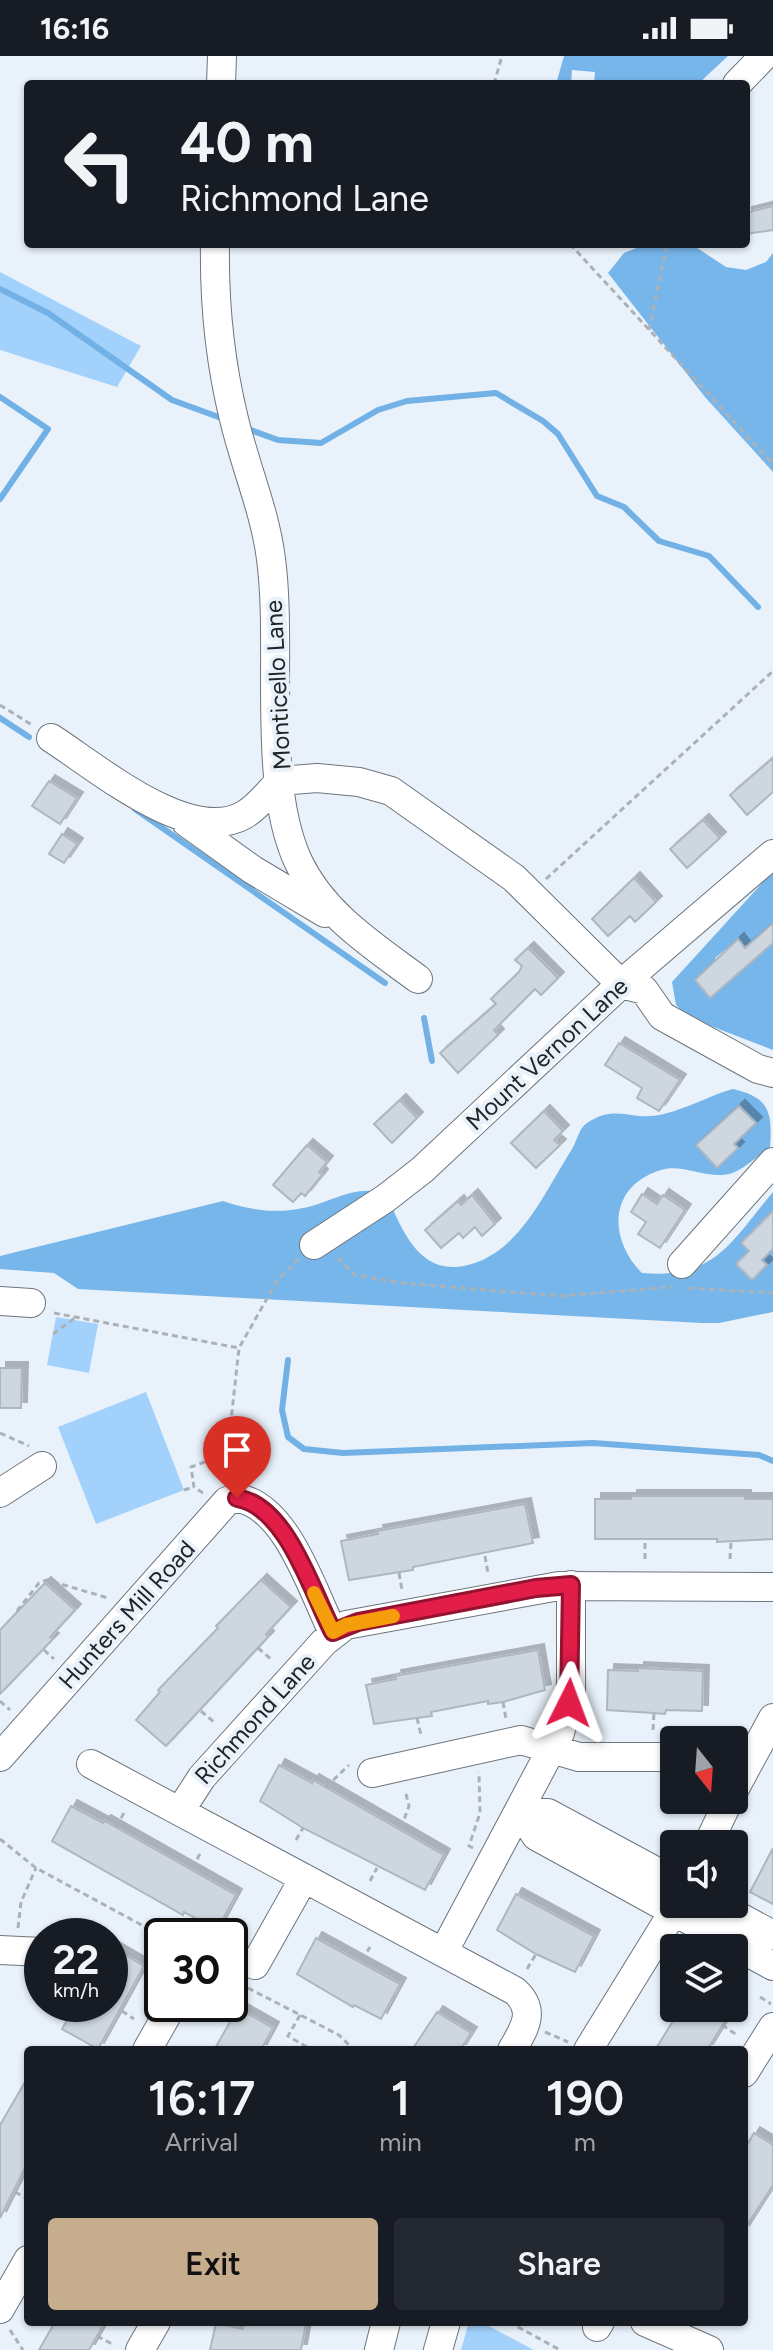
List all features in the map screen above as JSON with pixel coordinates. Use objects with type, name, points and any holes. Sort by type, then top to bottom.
[{"type":"street","points":[[221,80],[222,56]]},
{"type":"street","points":[[741,80],[764,56]]},
{"type":"street","name":"Monticello Lane","points":[[215,248],[214,282],[223,365],[237,429],[266,523],[272,562],[280,781],[345,780],[391,791],[514,878],[621,984],[644,990],[662,1016],[773,1073]]},
{"type":"street","points":[[51,738],[180,818],[253,870],[350,928],[418,979]]},
{"type":"street","points":[[180,818],[206,824],[243,816],[280,781]]},
{"type":"street","points":[[280,781],[288,831],[297,859],[321,897],[350,928]]},
{"type":"street","name":"Mount Vernon Lane","points":[[314,1245],[422,1170],[621,984],[773,854]]},
{"type":"street","points":[[682,1264],[773,1162]]},
{"type":"street","points":[[0,1301],[31,1303]]},
{"type":"street","points":[[0,1493],[34,1454]]},
{"type":"street","points":[[212,1500],[246,1499],[275,1520],[333,1632]]},
{"type":"street","name":"Hunters Mill Road","points":[[0,1757],[212,1500]]},
{"type":"street","points":[[444,1951],[552,1752],[571,1690],[571,1585]]},
{"type":"street","name":"Richmond Lane","points":[[180,1811],[202,1777],[333,1632],[358,1622],[536,1588],[571,1585],[773,1587]]},
{"type":"street","points":[[748,1764],[773,1718]]},
{"type":"street","points":[[362,1769],[521,1740],[552,1752],[579,1757],[660,1757]]},
{"type":"street","name":"Richmond Lane","points":[[91,1764],[515,1991],[523,1999],[527,2024],[514,2046]]},
{"type":"street","points":[[520,1812],[548,1813],[660,1873]]},
{"type":"street","points":[[520,1812],[536,1836],[660,1900]]},
{"type":"street","points":[[248,1962],[304,1878]]},
{"type":"street","points":[[578,2046],[668,1918]]},
{"type":"street","points":[[692,1918],[773,1966]]},
{"type":"street","points":[[742,1918],[773,1935]]},
{"type":"street","points":[[0,1950],[24,1951]]},
{"type":"street","points":[[149,2046],[163,2022]]},
{"type":"street","points":[[748,2067],[773,2027]]},
{"type":"street","points":[[3,2316],[24,2269]]},
{"type":"street","points":[[127,2347],[151,2326]]},
{"type":"street","points":[[379,2350],[385,2326]]},
{"type":"street","points":[[438,2350],[445,2326]]},
{"type":"street","points":[[654,2326],[709,2350]]},
{"type":"path","points":[[495,80],[502,56]]},
{"type":"path","points":[[574,248],[773,464]]},
{"type":"path","points":[[649,332],[666,248]]},
{"type":"path","points":[[535,889],[773,671]]},
{"type":"path","points":[[0,705],[51,738]]},
{"type":"path","points":[[227,1461],[210,1460],[191,1467],[194,1487],[212,1500],[227,1461],[239,1348],[278,1279],[314,1245],[341,1259],[355,1275],[402,1283],[559,1296],[671,1287],[773,1293]]},
{"type":"path","points":[[31,1303],[34,1311],[239,1348]]},
{"type":"path","points":[[53,1334],[77,1317]]},
{"type":"path","points":[[0,1433],[34,1454]]},
{"type":"path","points":[[184,1490],[194,1487]]},
{"type":"path","points":[[645,1542],[645,1559]]},
{"type":"path","points":[[730,1559],[731,1542]]},
{"type":"path","points":[[485,1556],[488,1573]]},
{"type":"path","points":[[399,1573],[402,1590]]},
{"type":"path","points":[[17,1611],[39,1583],[47,1580],[112,1599]]},
{"type":"path","points":[[258,1648],[272,1660]]},
{"type":"path","points":[[44,1650],[54,1659]]},
{"type":"path","points":[[0,1701],[10,1710]]},
{"type":"path","points":[[503,1702],[506,1719]]},
{"type":"path","points":[[201,1711],[215,1723]]},
{"type":"path","points":[[653,1730],[654,1713]]},
{"type":"path","points":[[417,1718],[421,1735]]},
{"type":"path","points":[[326,1787],[362,1769]]},
{"type":"path","points":[[469,1846],[480,1813],[481,1780]]},
{"type":"path","points":[[401,1828],[409,1806],[407,1795]]},
{"type":"path","points":[[116,1827],[124,1813]]},
{"type":"path","points":[[296,1840],[303,1828]]},
{"type":"path","points":[[0,1839],[36,1868],[144,1926]]},
{"type":"path","points":[[192,1868],[200,1854]]},
{"type":"path","points":[[18,1925],[24,1892],[36,1868]]},
{"type":"path","points":[[370,1881],[377,1868]]},
{"type":"path","points":[[362,1960],[370,1947]]},
{"type":"path","points":[[527,1969],[536,1954]]},
{"type":"path","points":[[248,1976],[300,2015],[339,2035],[350,2046]]},
{"type":"path","points":[[760,1997],[773,2005]]},
{"type":"path","points":[[128,2015],[134,2019]]},
{"type":"path","points":[[300,2015],[288,2036],[305,2046]]},
{"type":"path","points":[[722,2025],[737,2035]]},
{"type":"path","points":[[541,2030],[578,2046]]},
{"type":"path","points":[[15,2192],[24,2197]]},
{"type":"path","points":[[3,2316],[23,2350]]},
{"type":"path","points":[[516,2326],[560,2350]]},
{"type":"path","points":[[97,2336],[127,2347]]},
{"type":"shaded area","points":[[564,56],[728,56],[702,80],[594,80],[595,72],[572,70],[571,80],[557,80]]},
{"type":"shaded area","points":[[636,248],[697,248],[726,267],[746,270],[766,262],[773,253],[773,472],[705,397],[608,273],[624,253]]},
{"type":"shaded area","points":[[0,272],[141,346],[117,387],[0,350]]},
{"type":"shaded area","points":[[773,871],[773,923],[763,932],[773,944],[773,1050],[690,1018],[676,1005],[672,982]],"holes":[[[737,940],[754,959],[710,998],[695,980],[718,963],[715,958]]]},
{"type":"shaded area","points":[[733,1089],[760,1101],[769,1114],[770,1147],[729,1174],[669,1168],[644,1178],[631,1188],[623,1201],[619,1230],[623,1245],[642,1273],[687,1270],[719,1254],[773,1192],[773,1211],[742,1243],[749,1251],[737,1264],[762,1260],[773,1249],[773,1312],[719,1323],[702,1323],[78,1289],[54,1273],[0,1269],[0,1256],[223,1201],[253,1209],[282,1211],[365,1191],[386,1194],[405,1234],[423,1256],[448,1267],[464,1266],[483,1260],[515,1236],[540,1202],[587,1123],[613,1114],[663,1114]],"holes":[[[717,1126],[734,1144],[717,1167],[696,1145]]]},
{"type":"shaded area","points":[[56,1317],[98,1324],[89,1373],[47,1365]]},
{"type":"shaded area","points":[[146,1392],[184,1490],[96,1524],[58,1427]]},
{"type":"shaded area","points":[[468,2326],[489,2326],[534,2350],[461,2350]]},
{"type":"building","points":[[773,206],[773,230],[750,233],[750,212]]},
{"type":"building","points":[[773,758],[773,792],[747,815],[730,795]]},
{"type":"building","points":[[49,781],[77,798],[60,824],[32,806]]},
{"type":"building","points":[[703,820],[720,838],[687,868],[670,849]]},
{"type":"building","points":[[62,834],[77,844],[64,863],[49,854]]},
{"type":"building","points":[[634,878],[656,902],[635,922],[630,916],[608,936],[592,919]]},
{"type":"building","points":[[773,923],[773,943],[710,998],[695,980],[738,939],[745,948]]},
{"type":"building","points":[[528,948],[558,978],[541,995],[535,989],[494,1030],[498,1035],[458,1073],[440,1053],[496,1004],[491,999],[519,972],[522,966],[515,960]]},
{"type":"building","points":[[619,1043],[680,1080],[659,1111],[637,1098],[642,1088],[605,1065]]},
{"type":"building","points":[[400,1100],[417,1118],[392,1143],[374,1124]]},
{"type":"building","points":[[739,1106],[756,1123],[734,1144],[738,1148],[717,1168],[696,1145]]},
{"type":"building","points":[[544,1111],[563,1131],[554,1140],[560,1145],[536,1168],[511,1143]]},
{"type":"building","points":[[307,1145],[327,1162],[319,1172],[322,1175],[305,1196],[301,1193],[293,1202],[273,1185]]},
{"type":"building","points":[[642,1194],[657,1204],[663,1195],[685,1210],[660,1248],[638,1234],[646,1222],[631,1212]]},
{"type":"building","points":[[472,1195],[495,1224],[482,1236],[475,1227],[463,1238],[459,1233],[441,1248],[425,1230],[458,1201],[461,1205]]},
{"type":"building","points":[[773,1211],[773,1249],[762,1260],[767,1265],[752,1280],[736,1264],[749,1251],[741,1243]]},
{"type":"building","points":[[0,1368],[22,1368],[21,1408],[0,1408]]},
{"type":"building","points":[[631,1496],[745,1496],[745,1499],[773,1499],[773,1539],[717,1542],[717,1539],[595,1539],[595,1499],[631,1499]]},
{"type":"building","points":[[525,1504],[533,1543],[413,1567],[413,1570],[349,1580],[341,1541],[378,1534],[377,1531]]},
{"type":"building","points":[[261,1580],[291,1607],[266,1634],[268,1637],[166,1746],[136,1720],[160,1692],[158,1690]]},
{"type":"building","points":[[45,1583],[75,1610],[50,1637],[53,1639],[0,1694],[0,1630]]},
{"type":"building","points":[[538,1650],[545,1690],[503,1702],[488,1704],[488,1701],[431,1712],[432,1716],[374,1724],[366,1685],[396,1679],[395,1676]]},
{"type":"building","points":[[638,1668],[703,1671],[702,1711],[666,1710],[665,1714],[607,1710],[608,1670],[638,1671]]},
{"type":"building","points":[[279,1765],[312,1783],[313,1780],[444,1855],[425,1890],[303,1828],[260,1801]]},
{"type":"building","points":[[71,1806],[103,1823],[105,1821],[236,1895],[224,1918],[195,1918],[184,1912],[183,1915],[52,1841]]},
{"type":"building","points":[[773,1848],[773,1904],[750,1892]]},
{"type":"building","points":[[516,1894],[594,1936],[575,1972],[536,1954],[497,1930]]},
{"type":"building","points":[[316,1938],[400,1984],[381,2019],[353,2007],[297,1974]]},
{"type":"building","points":[[128,1957],[144,1966],[128,1995]]},
{"type":"building","points":[[437,2012],[471,2033],[463,2046],[415,2046]]},
{"type":"building","points":[[248,2014],[273,2028],[263,2046],[216,2046],[230,2022],[248,2022]]},
{"type":"building","points":[[66,2022],[113,2022],[100,2046],[93,2046],[62,2029]]},
{"type":"building","points":[[672,2022],[724,2022],[709,2046],[657,2046]]},
{"type":"building","points":[[24,2084],[24,2170],[0,2218],[0,2125]]},
{"type":"building","points":[[754,2133],[773,2145],[773,2185],[748,2224],[748,2143]]},
{"type":"building","points":[[53,2326],[103,2326],[89,2350],[39,2350]]},
{"type":"building","points":[[215,2326],[243,2329],[243,2326],[305,2326],[301,2350],[210,2350]]},
{"type":"waterway","points":[[0,289],[48,313],[172,400],[224,419]]},
{"type":"waterway","points":[[245,428],[278,440],[321,443],[378,410],[407,401],[496,393],[543,421],[558,434],[597,496],[624,507],[659,541],[709,556],[758,607]]},
{"type":"waterway","points":[[0,397],[48,429],[0,499]]},
{"type":"waterway","points":[[0,718],[29,737]]},
{"type":"waterway","points":[[135,809],[385,983]]},
{"type":"waterway","points":[[424,1018],[432,1061]]},
{"type":"waterway","points":[[288,1360],[282,1410],[288,1437],[304,1449],[343,1453],[593,1443],[759,1455],[773,1461]]},
{"type":"slow traffic","points":[[314,1593],[333,1632],[346,1625],[393,1616]]},
{"type":"route","points":[[237,1498],[252,1502],[283,1530],[333,1632],[358,1622],[536,1588],[571,1585],[569,1703]]}]
